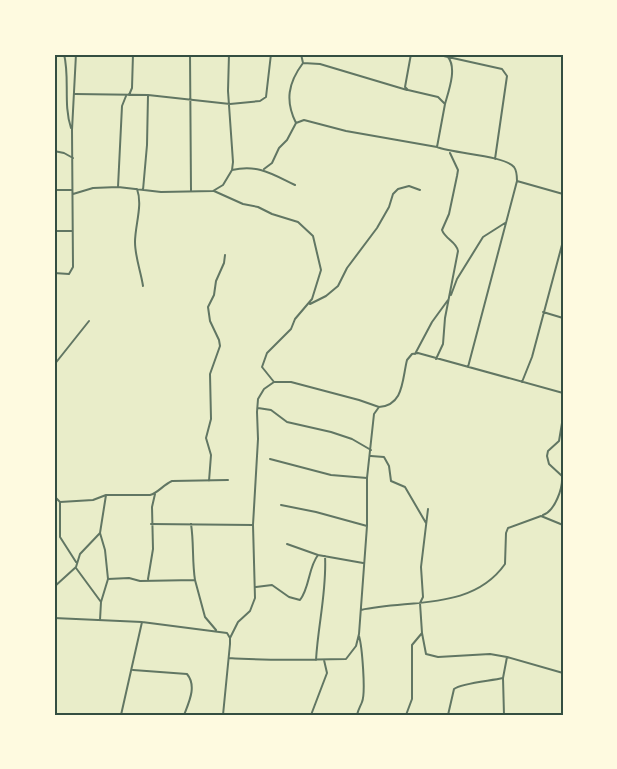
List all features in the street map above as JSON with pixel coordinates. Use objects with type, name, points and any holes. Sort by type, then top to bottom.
[{"type":"street","points":[[64,54],[67,66],[67,116],[72,130]]},
{"type":"street","points":[[54,273],[69,274],[72,271],[72,130],[76,54]]},
{"type":"street","points":[[118,187],[122,106],[132,88],[133,54]]},
{"type":"street","points":[[190,54],[191,191]]},
{"type":"street","points":[[213,191],[223,185],[232,170],[233,162],[228,91],[229,54]]},
{"type":"street","points":[[75,94],[148,95],[230,104],[264,100],[271,54]]},
{"type":"street","points":[[296,123],[290,110],[290,91],[295,75],[303,63],[301,54]]},
{"type":"street","points":[[408,90],[404,83],[411,54]]},
{"type":"street","points":[[435,54],[502,69],[507,76],[495,159]]},
{"type":"street","points":[[437,147],[450,88],[452,64],[448,57]]},
{"type":"street","points":[[303,63],[320,64],[438,97],[445,104]]},
{"type":"street","points":[[143,190],[148,95]]},
{"type":"street","points":[[264,170],[272,163],[296,123],[304,120],[437,147],[449,152],[495,159],[513,166],[517,181],[468,367]]},
{"type":"street","points":[[54,151],[73,158]]},
{"type":"street","points":[[436,359],[442,344],[458,248],[442,230],[449,214],[458,176],[458,170],[449,152]]},
{"type":"street","points":[[232,170],[242,168],[264,170],[295,186]]},
{"type":"street","points":[[517,181],[563,194]]},
{"type":"street","points":[[308,305],[326,296],[338,286],[347,268],[377,228],[389,207],[393,194],[398,189],[409,186],[420,190]]},
{"type":"street","points":[[54,190],[73,192],[118,187],[161,192],[213,191],[243,204],[258,207],[298,222],[313,236],[321,270],[312,299],[295,318],[291,329],[263,359],[262,367],[274,382]]},
{"type":"street","points":[[136,189],[139,195],[139,207],[135,244],[143,286]]},
{"type":"street","points":[[223,715],[230,638],[238,622],[252,607],[255,598],[253,525],[258,449],[258,399],[264,389],[274,382],[291,382],[379,407],[391,406],[397,401],[407,360],[415,354],[432,322],[449,300],[458,279],[483,237],[506,222]]},
{"type":"street","points":[[54,231],[72,231]]},
{"type":"street","points":[[522,382],[532,357],[563,241]]},
{"type":"street","points":[[209,481],[211,455],[206,438],[211,419],[210,374],[220,346],[211,326],[208,307],[214,295],[225,255]]},
{"type":"street","points":[[543,312],[563,318]]},
{"type":"street","points":[[54,365],[89,321]]},
{"type":"street","points":[[415,354],[563,393]]},
{"type":"street","points":[[229,658],[346,659],[356,646],[359,634],[367,526],[367,478],[374,414],[379,407]]},
{"type":"street","points":[[258,408],[271,410],[287,422],[352,439],[371,450]]},
{"type":"street","points":[[361,610],[386,604],[447,599],[485,586],[505,564],[508,528],[550,512],[561,489],[562,476],[549,464],[547,456],[548,451],[559,441],[563,417]]},
{"type":"street","points":[[370,456],[384,457],[387,460],[391,481],[405,487],[428,525]]},
{"type":"street","points":[[270,459],[331,475],[367,478]]},
{"type":"street","points":[[147,580],[153,549],[151,524],[155,494],[164,484],[171,481],[228,480]]},
{"type":"street","points":[[60,502],[93,500],[106,495],[155,494]]},
{"type":"street","points":[[100,620],[101,602],[108,579],[105,550],[100,533],[106,495]]},
{"type":"street","points":[[54,496],[60,502],[60,537],[76,562]]},
{"type":"street","points":[[281,505],[367,526]]},
{"type":"street","points":[[428,509],[428,525],[421,567],[423,597],[420,603],[426,654],[430,656],[490,654],[563,673]]},
{"type":"street","points":[[541,516],[563,525]]},
{"type":"street","points":[[151,524],[253,525]]},
{"type":"street","points":[[191,524],[195,580],[205,617],[216,630]]},
{"type":"street","points":[[100,533],[80,554],[76,567],[101,602]]},
{"type":"street","points":[[287,544],[318,555],[363,563]]},
{"type":"street","points":[[255,588],[272,585],[289,597],[300,600],[311,567],[318,555]]},
{"type":"street","points":[[316,660],[318,625],[326,580],[325,556]]},
{"type":"street","points":[[54,587],[76,567]]},
{"type":"street","points":[[108,579],[195,580]]},
{"type":"street","points":[[54,618],[142,622],[216,630],[227,633],[230,638]]},
{"type":"street","points":[[121,715],[142,622]]},
{"type":"street","points":[[406,715],[412,699],[412,645],[422,633]]},
{"type":"street","points":[[357,715],[363,701],[362,645],[359,634]]},
{"type":"street","points":[[504,715],[503,678],[507,657]]},
{"type":"street","points":[[302,715],[310,715],[327,673],[324,660]]},
{"type":"street","points":[[133,670],[187,674],[192,680],[192,686],[184,715]]},
{"type":"street","points":[[448,715],[454,689],[459,685],[477,684],[503,678]]}]
